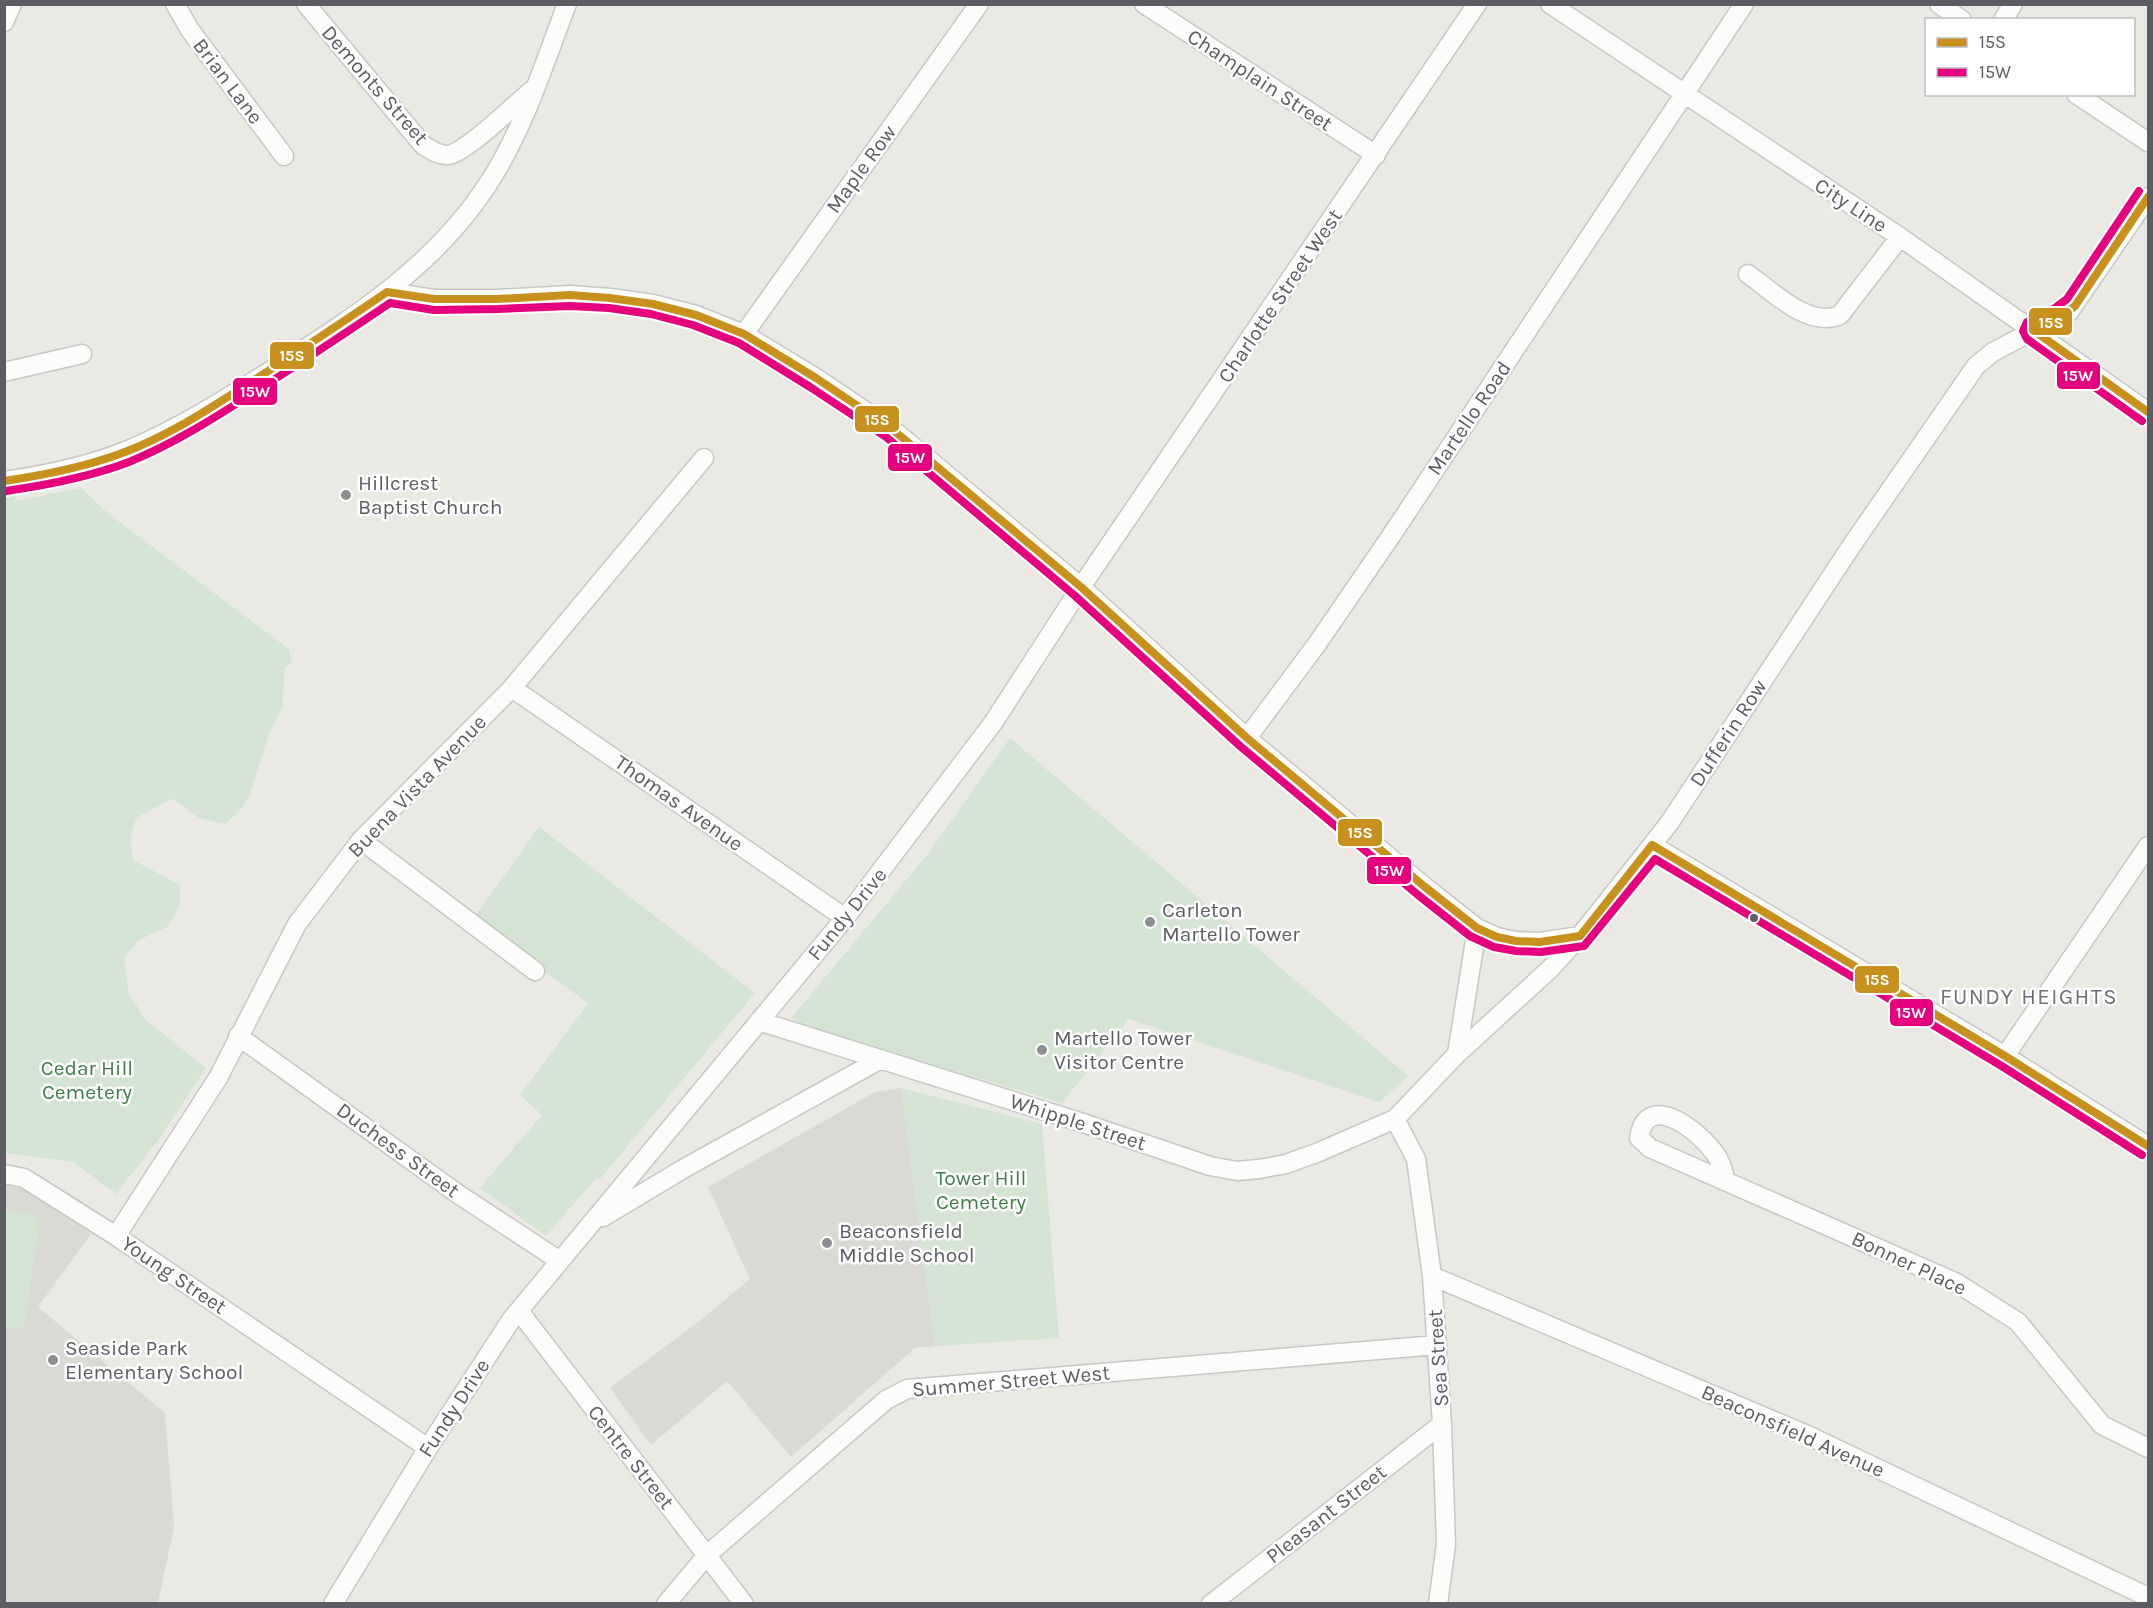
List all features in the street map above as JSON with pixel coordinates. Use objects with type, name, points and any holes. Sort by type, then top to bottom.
[{"type":"street","points":[[4,22],[12,4]]},
{"type":"street","name":"Brian Lane","points":[[175,4],[190,30],[284,156]]},
{"type":"street","name":"Demonts Street","points":[[306,4],[423,145],[435,153],[448,155],[462,150],[534,88]]},
{"type":"street","points":[[4,481],[90,464],[158,437],[210,409],[289,358],[387,292],[419,266],[455,228],[485,189],[512,142],[567,4]]},
{"type":"street","name":"Maple Row","points":[[744,334],[979,4]]},
{"type":"street","name":"Champlain Street","points":[[1143,4],[1376,155]]},
{"type":"street","name":"Charlotte Street West","points":[[1081,587],[1477,4]]},
{"type":"street","name":"City Line","points":[[1550,4],[1900,237],[2148,412]]},
{"type":"street","name":"Martello Road","points":[[1247,738],[1317,644],[1368,570],[1744,4]]},
{"type":"street","points":[[1939,4],[1959,18]]},
{"type":"street","points":[[2004,18],[2013,4]]},
{"type":"street","points":[[2079,96],[2148,142]]},
{"type":"street","name":"Dufferin Row","points":[[1395,1119],[1456,1054],[1551,968],[1580,936],[1670,822],[1852,545],[1976,366],[1992,352],[2069,312],[2148,197]]},
{"type":"street","points":[[1748,274],[1803,313],[1830,320],[1840,315],[1847,307],[1900,237]]},
{"type":"street","points":[[387,292],[434,299],[497,299],[570,295],[610,298],[653,304],[696,315],[744,334],[816,378],[892,429],[1081,587],[1247,738],[1477,928],[1497,937],[1516,941],[1540,942],[1580,936]]},
{"type":"street","points":[[4,372],[82,354]]},
{"type":"street","name":"Buena Vista Avenue","points":[[116,1236],[218,1078],[297,924],[361,840],[512,688],[704,458]]},
{"type":"street","name":"Fundy Drive","points":[[333,1604],[428,1448],[519,1311],[845,918],[993,723],[1081,587]]},
{"type":"street","name":"Thomas Avenue","points":[[512,688],[845,918]]},
{"type":"street","points":[[361,840],[535,970]]},
{"type":"street","points":[[1652,845],[2005,1056],[2148,1146]]},
{"type":"street","points":[[2005,1056],[2148,846]]},
{"type":"street","points":[[1456,1054],[1477,928]]},
{"type":"street","name":"Whipple Street","points":[[759,1021],[1083,1123],[1210,1166],[1237,1171],[1259,1170],[1286,1164],[1395,1119]]},
{"type":"street","name":"Duchess Street","points":[[238,1036],[458,1194],[560,1261]]},
{"type":"street","name":"Fundy Drive","points":[[591,1224],[881,1059]]},
{"type":"street","name":"Bonner Place","points":[[1725,1180],[1720,1161],[1685,1125],[1669,1116],[1651,1118],[1645,1122],[1640,1130],[1639,1138],[1643,1144],[1957,1283],[2018,1322],[2102,1425],[2148,1448]]},
{"type":"street","name":"Sea Street","points":[[1395,1119],[1416,1159],[1432,1276],[1442,1424],[1446,1544],[1438,1604]]},
{"type":"street","name":"Young Street","points":[[4,1174],[24,1178],[116,1236],[428,1448]]},
{"type":"street","name":"Beaconsfield Avenue","points":[[1432,1276],[1805,1434],[2148,1597]]},
{"type":"street","name":"Centre Street","points":[[519,1311],[744,1604]]},
{"type":"street","name":"Summer Street West","points":[[666,1604],[707,1555],[886,1400],[907,1389],[1437,1345]]},
{"type":"street","name":"Pleasant Street","points":[[1211,1604],[1442,1424]]},
{"type":"shaded area","name":"Beaconsfield Middle School","points":[[901,1088],[935,1346],[915,1348],[791,1457],[727,1381],[651,1445],[610,1388],[701,1320],[750,1279],[708,1187],[875,1092]]},
{"type":"shaded area","name":"Seaside Park Elementary School","points":[[5,1185],[36,1194],[91,1234],[38,1307],[165,1413],[174,1527],[158,1603],[5,1604]]},
{"type":"green space","name":"Cedar Hill Cemetery","points":[[81,488],[109,514],[289,649],[292,662],[285,667],[282,708],[269,734],[249,797],[239,812],[225,824],[199,818],[174,799],[136,818],[130,839],[133,860],[180,885],[180,906],[167,927],[139,940],[124,958],[129,994],[146,1020],[206,1068],[158,1140],[116,1194],[73,1162],[5,1153],[5,495],[15,494],[16,501]]},
{"type":"green space","points":[[1010,738],[1408,1076],[1380,1102],[1129,1019],[1062,1103],[805,1027],[792,1017],[927,855]]},
{"type":"green space","points":[[539,827],[755,993],[600,1179],[596,1178],[546,1236],[480,1188],[542,1115],[520,1095],[588,1003],[473,919]]},
{"type":"green space","name":"Tower Hill Cemetery","points":[[901,1088],[1042,1124],[1059,1338],[935,1346]]},
{"type":"green space","points":[[5,1210],[34,1215],[40,1220],[24,1329],[5,1326]]},
{"type":"transit line","name":"15W","points":[[2139,191],[2067,299],[2055,308],[2027,322],[2023,331],[2027,339],[2142,421]]},
{"type":"transit line","name":"15S","points":[[2148,197],[2075,306],[2061,317],[2033,330],[2148,412]]},
{"type":"transit line","name":"15S","points":[[4,481],[95,462],[157,438],[245,386],[387,292],[434,299],[497,299],[570,295],[653,304],[696,315],[744,334],[816,378],[892,429],[1081,587],[1247,738],[1477,928],[1497,937],[1516,941],[1540,942],[1580,936],[1652,845],[2005,1056],[2148,1146]]},
{"type":"transit line","name":"15W","points":[[6,491],[99,472],[129,462],[161,447],[223,412],[390,303],[434,310],[570,306],[609,308],[651,314],[693,325],[739,343],[886,437],[1074,595],[1240,746],[1470,936],[1494,947],[1516,951],[1541,952],[1584,946],[1655,859],[2000,1065],[2142,1155]]},
{"type":"place","name":"Hillcrest Baptist Church","points":[[346,495]]},
{"type":"place","name":"Carleton Martello Tower","points":[[1150,922]]},
{"type":"place","name":"Martello Tower Visitor Centre","points":[[1042,1050]]},
{"type":"place","name":"Beaconsfield Middle School","points":[[827,1243]]},
{"type":"place","name":"Seaside Park Elementary School","points":[[53,1360]]},
{"type":"district","name":"FUNDY HEIGHTS","points":[[2029,996]]}]
